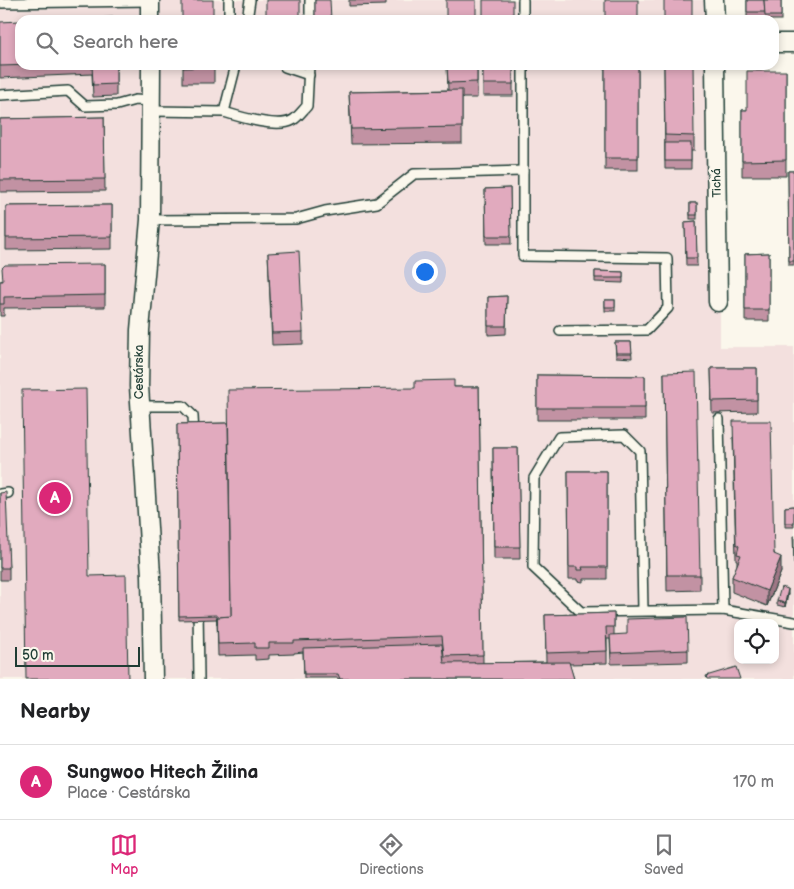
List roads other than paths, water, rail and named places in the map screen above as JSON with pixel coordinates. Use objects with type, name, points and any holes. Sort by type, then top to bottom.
[{"type":"street","points":[[150,0],[150,15]]},
{"type":"street","points":[[714,0],[714,15]]},
{"type":"street","points":[[779,43],[794,43]]},
{"type":"street","name":"Cestárska","points":[[151,70],[150,220],[140,330],[140,406],[151,575],[153,679]]},
{"type":"street","name":"Tichá","points":[[715,70],[718,302]]},
{"type":"lane","points":[[0,3],[150,0]]},
{"type":"lane","points":[[229,0],[229,15]]},
{"type":"lane","points":[[248,15],[250,0]]},
{"type":"lane","points":[[310,0],[310,15]]},
{"type":"lane","points":[[523,0],[523,15]]},
{"type":"lane","points":[[224,112],[235,70]]},
{"type":"lane","points":[[294,70],[309,75]]},
{"type":"lane","points":[[0,94],[68,91],[85,106],[117,105],[135,100],[151,106],[224,112],[249,120],[273,123],[292,120],[308,106],[309,70]]},
{"type":"lane","points":[[523,70],[523,256],[667,258],[668,308],[646,330],[560,331]]},
{"type":"lane","points":[[150,220],[296,220],[325,211],[377,203],[414,174],[523,171]]},
{"type":"lane","points":[[140,406],[183,406],[193,416],[194,446]]},
{"type":"lane","points":[[719,419],[723,610]]},
{"type":"lane","points":[[642,611],[640,451],[624,435],[559,437],[534,478],[533,567],[581,612],[723,610],[794,622]]},
{"type":"lane","points":[[198,601],[199,679]]},
{"type":"place","name":"Sungwoo Hitech Žilina","points":[[55,498]]}]
